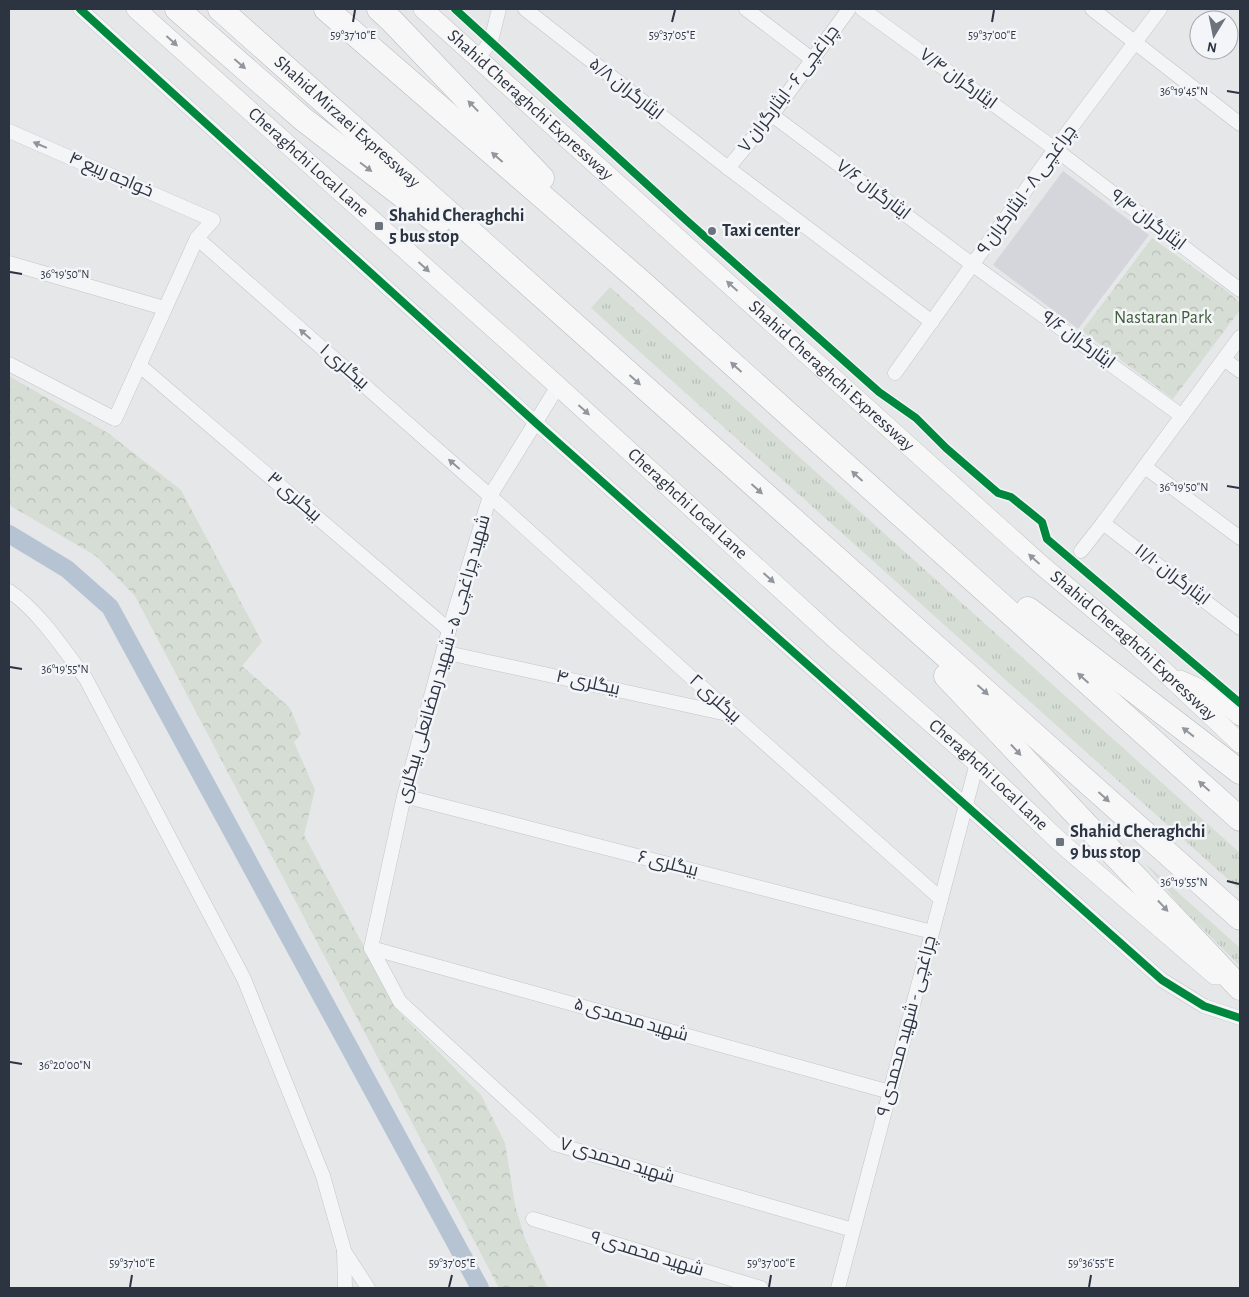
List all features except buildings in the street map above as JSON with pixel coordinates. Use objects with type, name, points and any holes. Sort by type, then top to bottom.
[{"type":"highway","points":[[177,9],[303,119],[586,336],[1240,918]]},
{"type":"highway","name":"Shahid Mirzaei Expressway","points":[[220,9],[586,336]]},
{"type":"highway","points":[[326,9],[640,281],[1240,819]]},
{"type":"highway","points":[[379,9],[640,281]]},
{"type":"highway","points":[[876,493],[1240,772]]},
{"type":"highway","points":[[838,562],[1240,988]]},
{"type":"main road","name":"Cheraghchi Local Lane","points":[[136,9],[558,386],[833,637],[977,763],[1060,842],[1240,996]]},
{"type":"main road","name":"Shahid Cheraghchi Expressway","points":[[423,9],[1039,563],[1135,644],[1240,742]]},
{"type":"main road","points":[[1168,675],[1203,689],[1227,704],[1240,716]]},
{"type":"street","points":[[80,9],[536,423],[1162,980],[1204,1006],[1240,1018]]},
{"type":"street","points":[[478,58],[490,41],[499,9]]},
{"type":"street","name":"ایثارگران ۵/۸","points":[[525,9],[728,168],[932,322]]},
{"type":"street","points":[[746,9],[813,60]]},
{"type":"street","name":"چراغچی ۶ - ایثارگران ۷","points":[[728,168],[772,115],[849,9]]},
{"type":"street","name":"ایثارگران ۷/۴","points":[[862,9],[1055,149]]},
{"type":"street","points":[[1092,9],[1240,124]]},
{"type":"street","name":"چراغچی ۸ - ایثارگران ۹","points":[[895,373],[1055,149],[1160,9]]},
{"type":"street","name":"ایثارگران ۷/۶","points":[[772,115],[973,265]]},
{"type":"street","name":"خواجه ربیع ۴","points":[[9,131],[213,220],[197,238]]},
{"type":"street","name":"ایثارگران ۹/۴","points":[[1055,149],[1240,290]]},
{"type":"street","points":[[9,364],[115,419],[197,238]]},
{"type":"street","name":"بیگلری ۱","points":[[197,238],[490,496]]},
{"type":"street","points":[[9,263],[164,308]]},
{"type":"street","name":"ایثارگران ۹/۶","points":[[973,265],[1182,416]]},
{"type":"street","points":[[1081,551],[1240,337]]},
{"type":"street","points":[[1224,359],[1240,370]]},
{"type":"street","name":"بیگلری ۳","points":[[139,365],[449,630]]},
{"type":"street","name":"شهید چراغچی ۵ - شهید رمضانعلی بیگلری","points":[[371,948],[404,796],[449,630],[490,496],[558,386]]},
{"type":"street","points":[[1145,467],[1240,538]]},
{"type":"street","name":"بیگلری ۲","points":[[490,496],[941,899]]},
{"type":"street","name":"ایثارگران ۱۱/۱۰","points":[[1103,523],[1240,628]]},
{"type":"street","points":[[9,591],[54,636],[86,679],[244,979],[323,1176],[344,1250],[345,1288]]},
{"type":"street","name":"بیگلری ۴","points":[[443,652],[733,715]]},
{"type":"street","name":"۹ چراغچی - شهید محمدی","points":[[838,1288],[977,763]]},
{"type":"street","name":"بیگلری ۶","points":[[404,796],[932,932]]},
{"type":"street","name":"شهید محمدی ۵","points":[[371,948],[890,1092]]},
{"type":"street","name":"شهید محمدی ۷","points":[[371,948],[400,1002],[555,1144],[853,1230]]},
{"type":"street","name":"شهید محمدی ۹","points":[[533,1219],[762,1288]]},
{"type":"street","points":[[344,1250],[368,1288]]},
{"type":"shaded area","points":[[1063,171],[1149,235],[1078,329],[993,265]]},
{"type":"green space","name":"Nastaran Park","points":[[1152,238],[1228,292],[1240,303],[1240,310],[1173,399],[1082,331]]},
{"type":"green space","points":[[610,287],[1240,853],[1240,890],[591,308]]},
{"type":"green space","points":[[9,376],[108,433],[181,490],[262,642],[242,666],[290,708],[301,734],[294,742],[315,790],[304,835],[399,1012],[481,1095],[505,1143],[515,1205],[525,1239],[547,1286],[553,1288],[499,1288],[135,596],[96,556],[9,505]]},
{"type":"green space","points":[[1145,863],[1240,948],[1240,966],[1181,907]]},
{"type":"waterway","points":[[9,534],[67,569],[110,607],[480,1288]]},
{"type":"cycle path","points":[[80,9],[536,423],[1162,980],[1204,1006],[1240,1018]]},
{"type":"cycle path","points":[[455,9],[686,220],[879,392],[916,418],[946,448],[998,493],[1011,497],[1042,522],[1047,539],[1240,703]]},
{"type":"place","name":"Shahid Cheraghchi 5 bus stop","points":[[379,226]]},
{"type":"place","name":"Taxi center","points":[[712,231]]},
{"type":"place","name":"Shahid Cheraghchi 9 bus stop","points":[[1060,842]]}]
